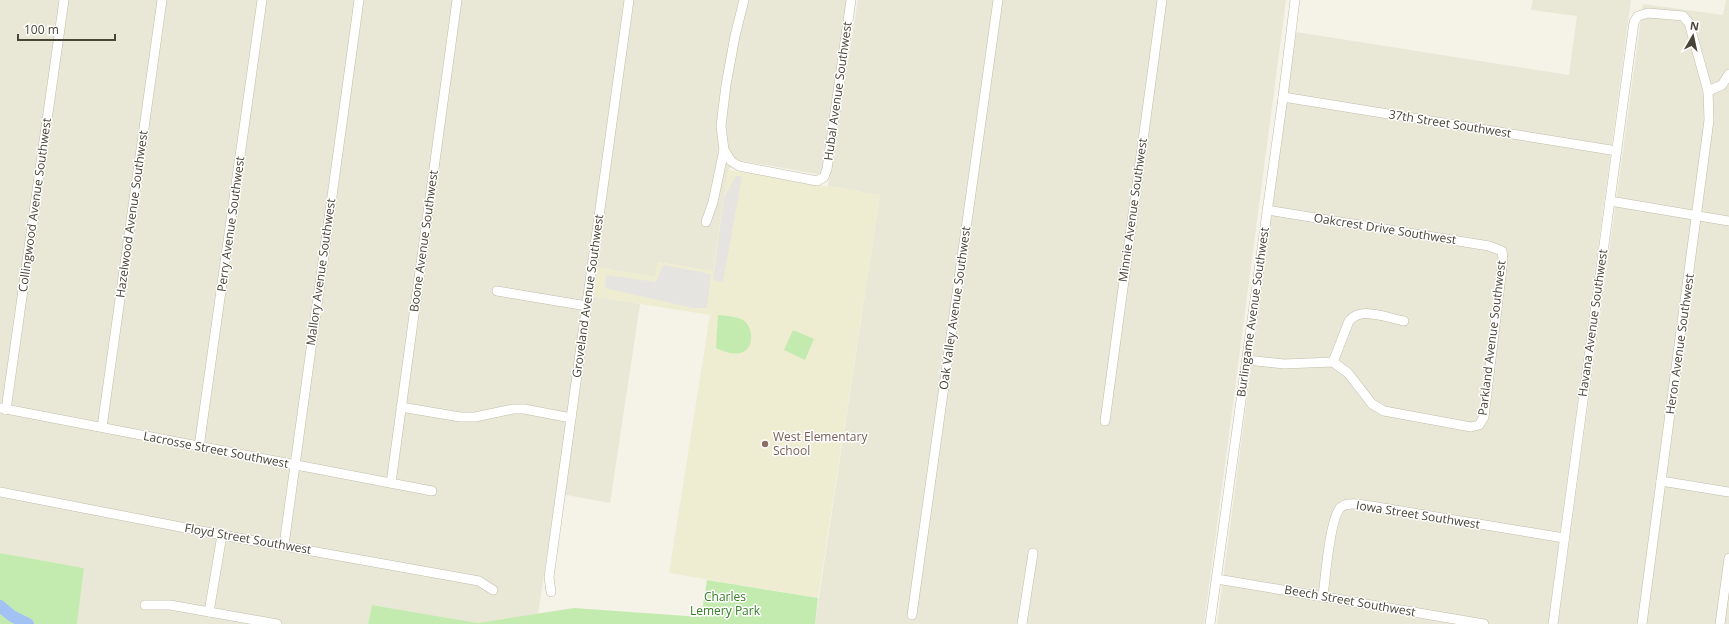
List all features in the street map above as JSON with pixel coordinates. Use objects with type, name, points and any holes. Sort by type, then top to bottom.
[{"type":"street","name":"Collingwood Avenue Southwest","points":[[3,409],[64,0]]},
{"type":"street","name":"Hazelwood Avenue Southwest","points":[[102,427],[162,0]]},
{"type":"street","name":"Perry Avenue Southwest","points":[[199,447],[262,0]]},
{"type":"street","name":"Mallory Avenue Southwest","points":[[284,545],[359,0]]},
{"type":"street","name":"Boone Avenue Southwest","points":[[390,483],[457,0]]},
{"type":"street","name":"Groveland Avenue Southwest","points":[[551,592],[549,578],[629,0]]},
{"type":"street","points":[[706,222],[713,202],[724,150],[721,126],[726,85],[734,41],[744,0]]},
{"type":"street","name":"Hubal Avenue Southwest","points":[[724,150],[731,162],[739,166],[817,181],[824,177],[827,169],[851,0]]},
{"type":"street","name":"Oak Valley Avenue Southwest","points":[[912,615],[998,0]]},
{"type":"street","name":"Minnie Avenue Southwest","points":[[1105,421],[1162,0]]},
{"type":"street","name":"Burlingame Avenue Southwest","points":[[1210,624],[1284,97],[1295,0]]},
{"type":"street","name":"Heron Avenue Southwest","points":[[1634,22],[1638,16],[1644,13],[1684,17],[1689,23],[1708,91],[1710,120],[1642,624]]},
{"type":"street","name":"Havana Avenue Southwest","points":[[1553,624],[1634,22]]},
{"type":"street","points":[[1708,91],[1722,85],[1729,74]]},
{"type":"street","name":"37th Street Southwest","points":[[1284,97],[1617,151]]},
{"type":"street","points":[[1610,201],[1729,221]]},
{"type":"street","name":"Oakcrest Drive Southwest","points":[[1267,210],[1489,246],[1502,251]]},
{"type":"street","name":"Parkland Avenue Southwest","points":[[1333,362],[1348,373],[1372,404],[1384,411],[1471,427],[1479,425],[1484,417],[1503,259],[1502,251]]},
{"type":"street","points":[[497,291],[587,306]]},
{"type":"street","points":[[1247,360],[1284,364],[1333,362],[1349,321],[1352,317],[1365,313],[1404,321]]},
{"type":"street","points":[[401,407],[460,417],[474,417],[513,409],[571,418]]},
{"type":"street","name":"Lacrosse Street Southwest","points":[[3,409],[102,427],[294,466],[432,491]]},
{"type":"street","points":[[1661,481],[1729,492]]},
{"type":"street","name":"Floyd Street Southwest","points":[[0,492],[222,535],[479,581],[493,590]]},
{"type":"street","name":"Iowa Street Southwest","points":[[1322,597],[1333,523],[1340,508],[1347,504],[1371,506],[1564,538]]},
{"type":"street","points":[[209,612],[222,535]]},
{"type":"street","points":[[1022,624],[1032,553]]},
{"type":"street","points":[[1720,624],[1729,558]]},
{"type":"street","name":"Beech Street Southwest","points":[[1217,580],[1484,624]]},
{"type":"street","points":[[145,605],[170,605],[277,624]]},
{"type":"shaded area","points":[[0,0],[847,0],[822,175],[738,160],[728,170],[713,271],[658,262],[655,277],[596,267],[591,296],[640,304],[610,503],[556,493],[538,614],[478,623],[372,605],[368,624],[77,624],[84,568],[0,553]]},
{"type":"shaded area","points":[[858,0],[1286,0],[1204,624],[815,624],[880,195],[828,186]]},
{"type":"shaded area","points":[[1533,0],[1631,0],[1548,624],[1217,624],[1296,32],[1569,75],[1577,16],[1531,10]]},
{"type":"shaded area","points":[[1726,0],[1729,0],[1729,624],[1558,624],[1643,4],[1723,15]]},
{"type":"shaded area","name":"West Elementary School","points":[[728,170],[880,195],[818,598],[669,573],[710,315],[591,296],[596,267],[655,277],[657,262],[713,271]]},
{"type":"shaded area","points":[[736,176],[742,176],[723,282],[713,280],[724,198]]},
{"type":"shaded area","points":[[663,265],[711,274],[707,308],[693,308],[605,288],[606,275],[656,282]]},
{"type":"green space","points":[[718,315],[731,316],[747,323],[751,333],[751,338],[748,348],[745,351],[734,353],[716,348]]},
{"type":"green space","points":[[793,330],[814,339],[805,360],[784,350]]},
{"type":"green space","points":[[0,553],[84,568],[77,624],[0,624]]},
{"type":"green space","name":"Charles Lemery Park","points":[[707,580],[818,598],[815,624],[368,624],[372,605],[478,623],[574,608],[701,617]]},
{"type":"waterway","points":[[0,606],[12,616],[28,624]]},
{"type":"place","name":"West Elementary School","points":[[765,444]]}]
